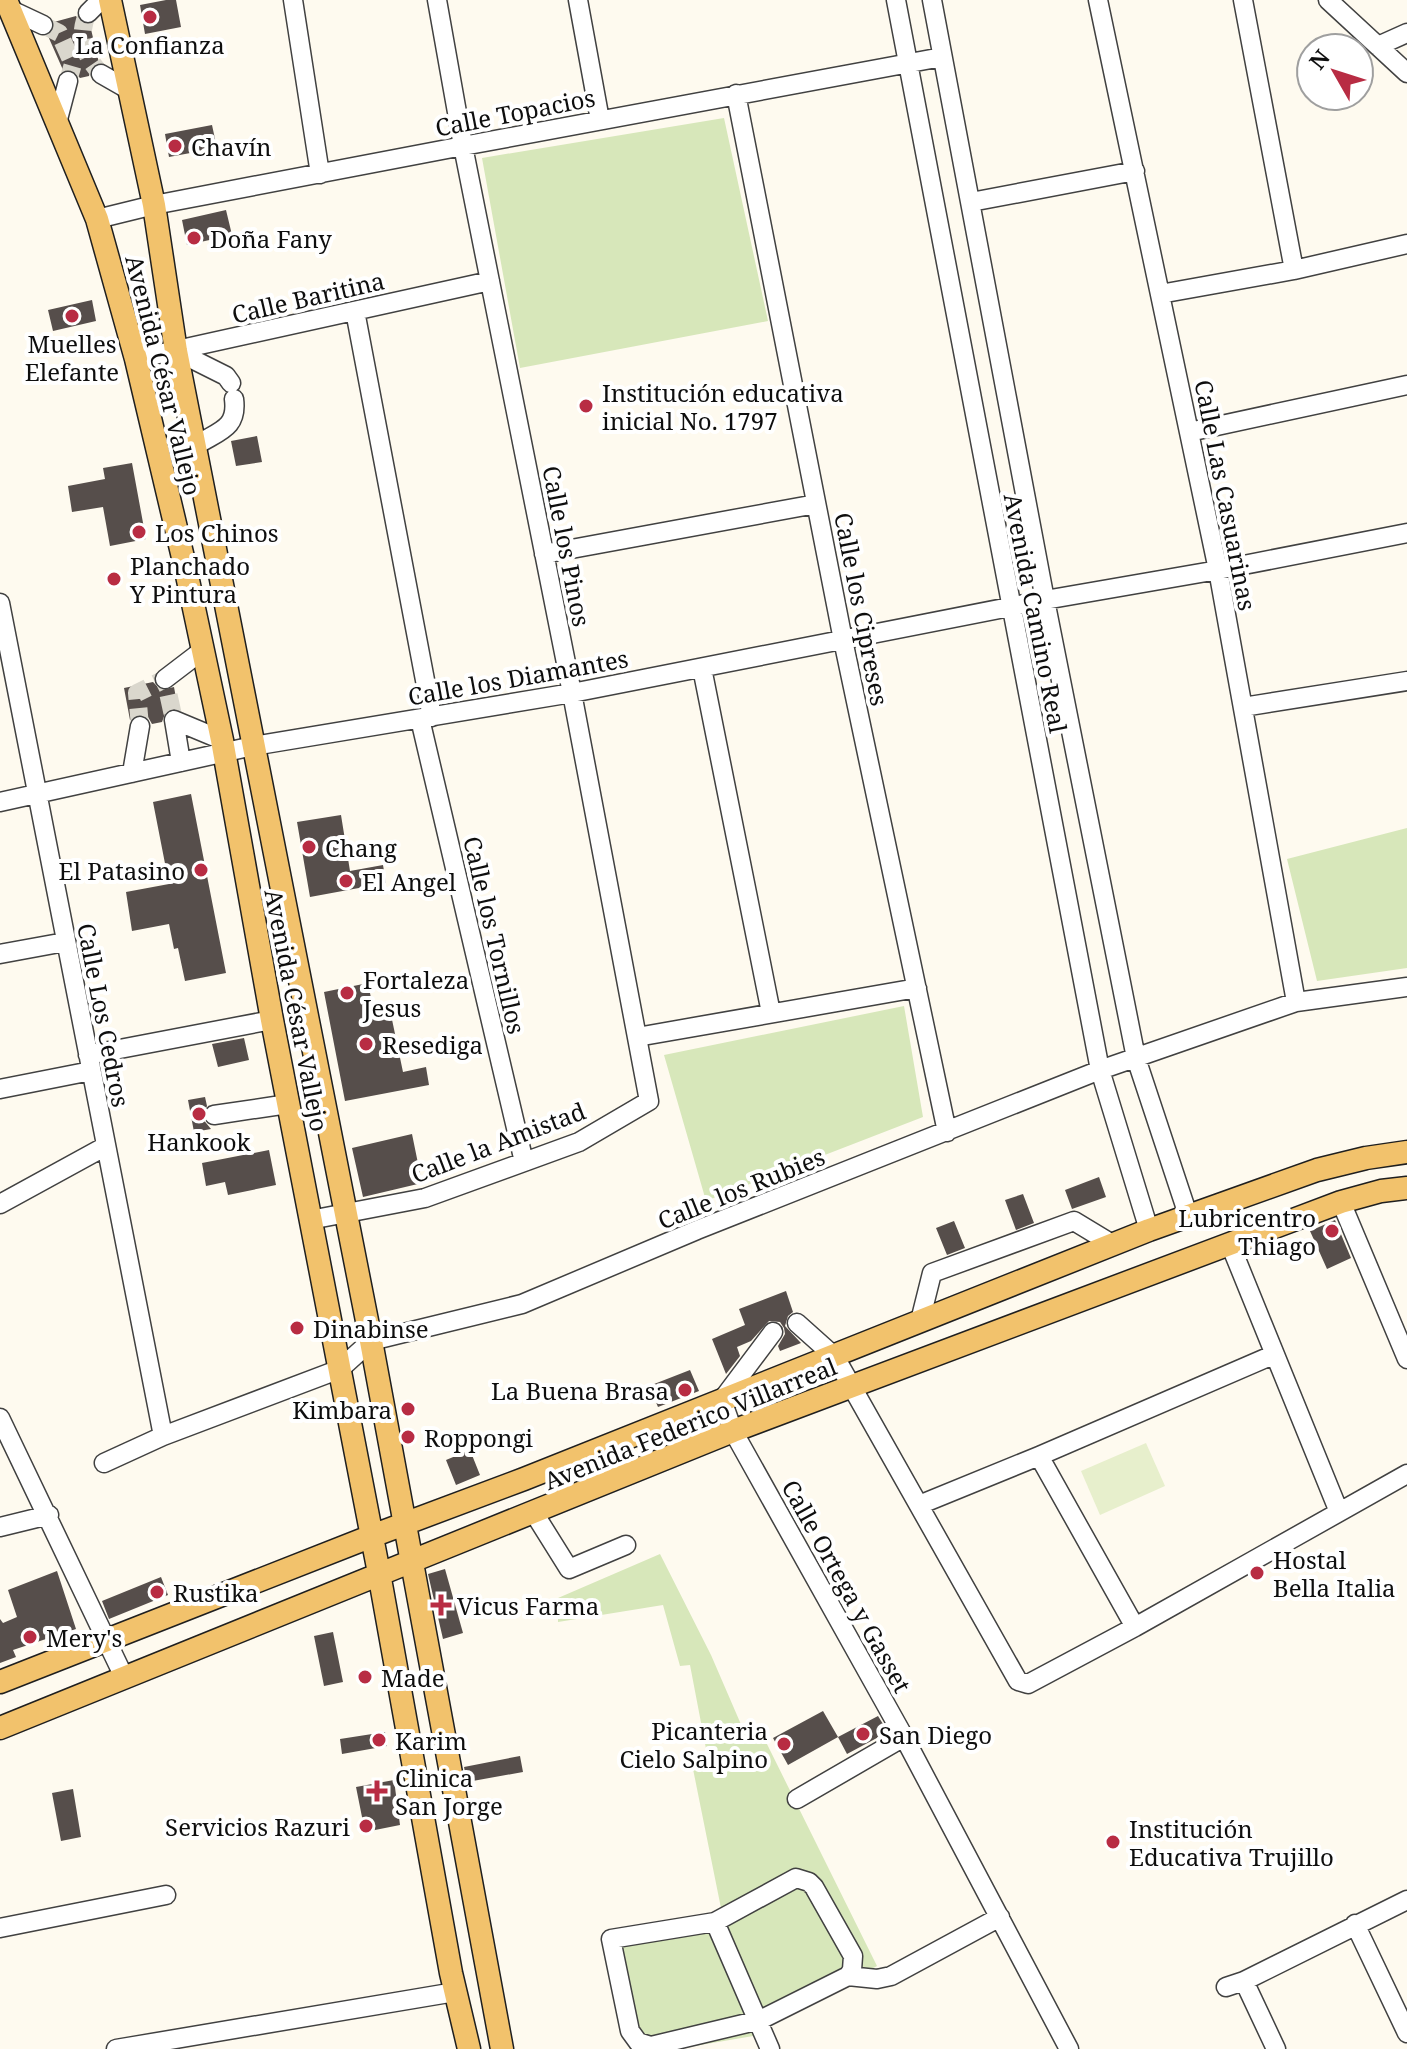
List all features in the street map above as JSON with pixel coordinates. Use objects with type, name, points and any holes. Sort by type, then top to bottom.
[{"type":"main road","name":"Avenida César Vallejo","points":[[110,0],[154,205],[176,351],[371,1341],[502,2049]]},
{"type":"main road","name":"Avenida César Vallejo","points":[[9,5],[97,219],[136,359],[203,650],[379,1573],[455,1992],[469,2049]]},
{"type":"main road","points":[[262,967],[294,962]]},
{"type":"main road","points":[[288,1104],[322,1098]]},
{"type":"main road","name":"Avenida Federico Villarreal","points":[[0,1682],[835,1357],[1188,1215],[1317,1170],[1407,1152]]},
{"type":"main road","name":"Avenida Federico Villarreal","points":[[0,1728],[733,1431],[1341,1202],[1381,1191],[1407,1188]]},
{"type":"main road","points":[[524,1479],[534,1513]]},
{"type":"main road","points":[[439,1906],[473,1890]]},
{"type":"street","points":[[293,0],[320,174]]},
{"type":"street","name":"Calle los Pinos","points":[[437,0],[649,1101]]},
{"type":"street","points":[[578,0],[600,120]]},
{"type":"street","name":"Avenida Camino Real","points":[[896,0],[1100,1070],[1149,1230]]},
{"type":"street","name":"Avenida Camino Real","points":[[932,0],[1045,600],[1136,1058],[1188,1215]]},
{"type":"street","name":"Calle Las Casuarinas","points":[[1098,0],[1218,570],[1296,1002]]},
{"type":"street","points":[[1243,0],[1294,270]]},
{"type":"street","points":[[1328,0],[1407,73]]},
{"type":"street","points":[[9,5],[43,25]]},
{"type":"street","points":[[1378,46],[1407,33]]},
{"type":"street","name":"Calle Topacios","points":[[97,219],[154,205],[942,57]]},
{"type":"street","points":[[101,74],[129,90]]},
{"type":"street","points":[[57,123],[68,81]]},
{"type":"street","name":"Calle los Cipreses","points":[[736,94],[843,640],[947,1132]]},
{"type":"street","points":[[971,202],[1135,171]]},
{"type":"street","points":[[1160,294],[1294,270],[1407,244]]},
{"type":"street","name":"Calle Baritina","points":[[136,359],[490,281]]},
{"type":"street","name":"Calle los Tornillos","points":[[355,311],[426,718],[524,1162]]},
{"type":"street","points":[[176,351],[226,376],[233,391],[236,415],[233,422],[195,446]]},
{"type":"street","points":[[1189,432],[1407,385]]},
{"type":"street","points":[[544,554],[816,504]]},
{"type":"street","points":[[1045,600],[1407,533]]},
{"type":"street","name":"Calle los Diamantes","points":[[0,802],[181,762],[223,746],[253,746],[572,693],[1045,600]]},
{"type":"street","name":"Calle Los Cedros","points":[[0,603],[5,654],[163,1436]]},
{"type":"street","points":[[165,679],[203,650]]},
{"type":"street","points":[[702,668],[771,1013]]},
{"type":"street","points":[[1243,707],[1407,681]]},
{"type":"street","points":[[181,762],[174,720],[223,746]]},
{"type":"street","points":[[132,773],[140,726]]},
{"type":"street","points":[[0,954],[65,942]]},
{"type":"street","name":"Calle los Rubies","points":[[104,1463],[163,1436],[340,1369],[371,1341],[522,1304],[697,1230],[1100,1070],[1296,1002],[1407,987]]},
{"type":"street","points":[[637,1037],[917,988]]},
{"type":"street","points":[[0,1089],[89,1063],[272,1020]]},
{"type":"street","name":"Calle la Amistad","points":[[310,1220],[425,1198],[579,1142],[649,1101]]},
{"type":"street","points":[[214,1115],[288,1104]]},
{"type":"street","points":[[0,1204],[106,1146]]},
{"type":"street","points":[[1341,1202],[1407,1359]]},
{"type":"street","points":[[920,1321],[932,1273],[1074,1221],[1112,1244]]},
{"type":"street","points":[[1230,1244],[1339,1512]]},
{"type":"street","points":[[797,1323],[835,1357],[1018,1681],[1022,1683],[1028,1684],[1135,1627],[1407,1474]]},
{"type":"street","points":[[722,1400],[773,1332]]},
{"type":"street","points":[[919,1505],[1273,1355]]},
{"type":"street","name":"Calle Ortega y Gasset","points":[[722,1400],[733,1431],[904,1737],[1069,2049]]},
{"type":"street","points":[[0,1418],[124,1677]]},
{"type":"street","points":[[1039,1456],[1135,1627]]},
{"type":"street","points":[[534,1513],[569,1569],[626,1545]]},
{"type":"street","points":[[0,1527],[49,1515]]},
{"type":"street","points":[[797,1799],[904,1737]]},
{"type":"street","points":[[850,1973],[853,1956],[814,1887],[802,1878],[790,1880],[715,1922],[611,1939],[630,2031],[638,2042],[651,2046],[760,2020],[850,1973],[877,1979],[891,1976],[1000,1917]]},
{"type":"street","points":[[0,1928],[166,1895]]},
{"type":"street","points":[[1226,1987],[1407,1900]]},
{"type":"street","points":[[715,1922],[770,2049]]},
{"type":"street","points":[[1355,1924],[1407,2033]]},
{"type":"street","points":[[1244,1981],[1276,2049]]},
{"type":"street","points":[[116,2049],[206,2041],[455,1992]]},
{"type":"green space","points":[[724,118],[768,321],[520,368],[482,158]]},
{"type":"green space","points":[[1407,828],[1407,968],[1317,981],[1287,859]]},
{"type":"green space","points":[[904,1006],[923,1117],[706,1201],[664,1055]]},
{"type":"green space","points":[[1146,1443],[1165,1486],[1100,1515],[1081,1471]]},
{"type":"green space","points":[[660,1554],[711,1655],[746,1736],[759,1728],[877,1966],[766,2026],[779,2049],[762,2049],[759,2035],[677,2049],[641,2049],[621,1943],[724,1923],[691,1759],[707,1754],[690,1665],[680,1666],[663,1605],[558,1622],[558,1598]]},
{"type":"building","points":[[176,0],[181,27],[145,34],[140,5]]},
{"type":"building","points":[[76,16],[80,22],[90,25],[99,63],[91,67],[89,76],[80,78],[72,70],[63,70],[48,36],[54,29],[54,22]]},
{"type":"building","points":[[212,125],[217,148],[169,157],[165,134]]},
{"type":"building","points":[[226,210],[232,235],[187,245],[182,220]]},
{"type":"building","name":"Muelles Elefante","points":[[92,300],[96,321],[53,331],[48,310]]},
{"type":"building","points":[[257,436],[262,462],[236,466],[231,441]]},
{"type":"building","points":[[132,463],[146,539],[110,546],[103,507],[72,512],[68,486],[105,479],[103,468]]},
{"type":"building","points":[[153,682],[161,690],[174,687],[178,709],[166,711],[162,722],[152,724],[148,717],[141,714],[130,720],[124,688]]},
{"type":"building","points":[[191,794],[226,973],[185,981],[169,924],[132,931],[126,892],[169,884],[153,802]]},
{"type":"building","points":[[341,815],[350,871],[383,865],[386,883],[310,897],[297,822]]},
{"type":"building","points":[[368,983],[374,1013],[390,1010],[403,1072],[426,1067],[429,1085],[345,1101],[324,992]]},
{"type":"building","points":[[244,1038],[249,1060],[218,1067],[212,1044]]},
{"type":"building","name":"Hankook","points":[[205,1097],[207,1106],[202,1118],[211,1129],[194,1132],[188,1100]]},
{"type":"building","points":[[412,1134],[422,1183],[363,1197],[352,1148]]},
{"type":"building","points":[[269,1150],[276,1185],[228,1195],[225,1182],[206,1186],[202,1163]]},
{"type":"building","points":[[1099,1177],[1106,1197],[1072,1209],[1065,1190]]},
{"type":"building","points":[[1023,1194],[1034,1223],[1016,1230],[1005,1200]]},
{"type":"building","points":[[1335,1220],[1351,1258],[1327,1269],[1310,1231]]},
{"type":"building","points":[[954,1221],[965,1248],[947,1255],[936,1228]]},
{"type":"building","points":[[786,1291],[793,1312],[785,1326],[801,1343],[780,1351],[778,1346],[785,1334],[784,1328],[780,1322],[769,1321],[751,1341],[737,1347],[740,1356],[726,1374],[712,1339],[745,1325],[739,1309]]},
{"type":"building","points":[[690,1370],[699,1391],[658,1407],[649,1386]]},
{"type":"building","points":[[470,1450],[480,1475],[456,1485],[446,1460]]},
{"type":"building","points":[[445,1569],[463,1633],[443,1639],[428,1574]]},
{"type":"building","points":[[57,1571],[76,1629],[13,1650],[16,1657],[0,1663],[0,1619],[3,1623],[17,1617],[8,1590]]},
{"type":"building","points":[[161,1577],[168,1595],[109,1619],[102,1601]]},
{"type":"building","points":[[333,1632],[343,1682],[324,1686],[314,1636]]},
{"type":"building","points":[[823,1711],[838,1737],[788,1765],[773,1738]]},
{"type":"building","name":"San Diego","points":[[878,1716],[888,1732],[847,1754],[838,1737]]},
{"type":"building","points":[[385,1732],[387,1746],[342,1754],[340,1739]]},
{"type":"building","points":[[520,1756],[523,1772],[467,1782],[464,1767]]},
{"type":"building","points":[[394,1780],[400,1825],[365,1832],[356,1787]]},
{"type":"building","points":[[73,1789],[81,1837],[61,1841],[52,1793]]},
{"type":"tunnel","points":[[88,13],[83,29],[84,45],[90,60],[101,74]]},
{"type":"tunnel","points":[[43,25],[59,33],[73,64],[68,81]]},
{"type":"tunnel","points":[[140,726],[137,693],[165,679],[174,720]]},
{"type":"place","name":"La Confianza","points":[[150,17]]},
{"type":"place","name":"Chavín","points":[[175,146]]},
{"type":"place","name":"Doña Fany","points":[[194,238]]},
{"type":"place","name":"Muelles Elefante","points":[[72,316]]},
{"type":"place","name":"Institución educativa inicial No. 1797","points":[[586,406]]},
{"type":"place","name":"Los Chinos","points":[[139,532]]},
{"type":"place","name":"Planchado Y Pintura","points":[[114,579]]},
{"type":"place","name":"Chang","points":[[309,847]]},
{"type":"place","name":"El Patasino","points":[[201,870]]},
{"type":"place","name":"El Angel","points":[[346,881]]},
{"type":"place","name":"Fortaleza Jesus","points":[[347,993]]},
{"type":"place","name":"Resediga","points":[[366,1044]]},
{"type":"place","name":"Hankook","points":[[199,1114]]},
{"type":"place","name":"Lubricentro Thiago","points":[[1332,1231]]},
{"type":"place","name":"Dinabinse","points":[[297,1328]]},
{"type":"place","name":"La Buena Brasa","points":[[685,1390]]},
{"type":"place","name":"Kimbara","points":[[408,1409]]},
{"type":"place","name":"Roppongi","points":[[408,1437]]},
{"type":"place","name":"Hostal Bella Italia","points":[[1257,1573]]},
{"type":"place","name":"Rustika","points":[[157,1592]]},
{"type":"place","name":"Vicus Farma","points":[[441,1605]]},
{"type":"place","name":"Mery's","points":[[30,1637]]},
{"type":"place","name":"Made","points":[[365,1677]]},
{"type":"place","name":"San Diego","points":[[863,1734]]},
{"type":"place","name":"Karim","points":[[379,1740]]},
{"type":"place","name":"Picanteria Cielo Salpino","points":[[784,1744]]},
{"type":"place","name":"Clinica San Jorge","points":[[377,1791]]},
{"type":"place","name":"Servicios Razuri","points":[[366,1826]]},
{"type":"place","name":"Institución Educativa Trujillo","points":[[1113,1842]]}]
